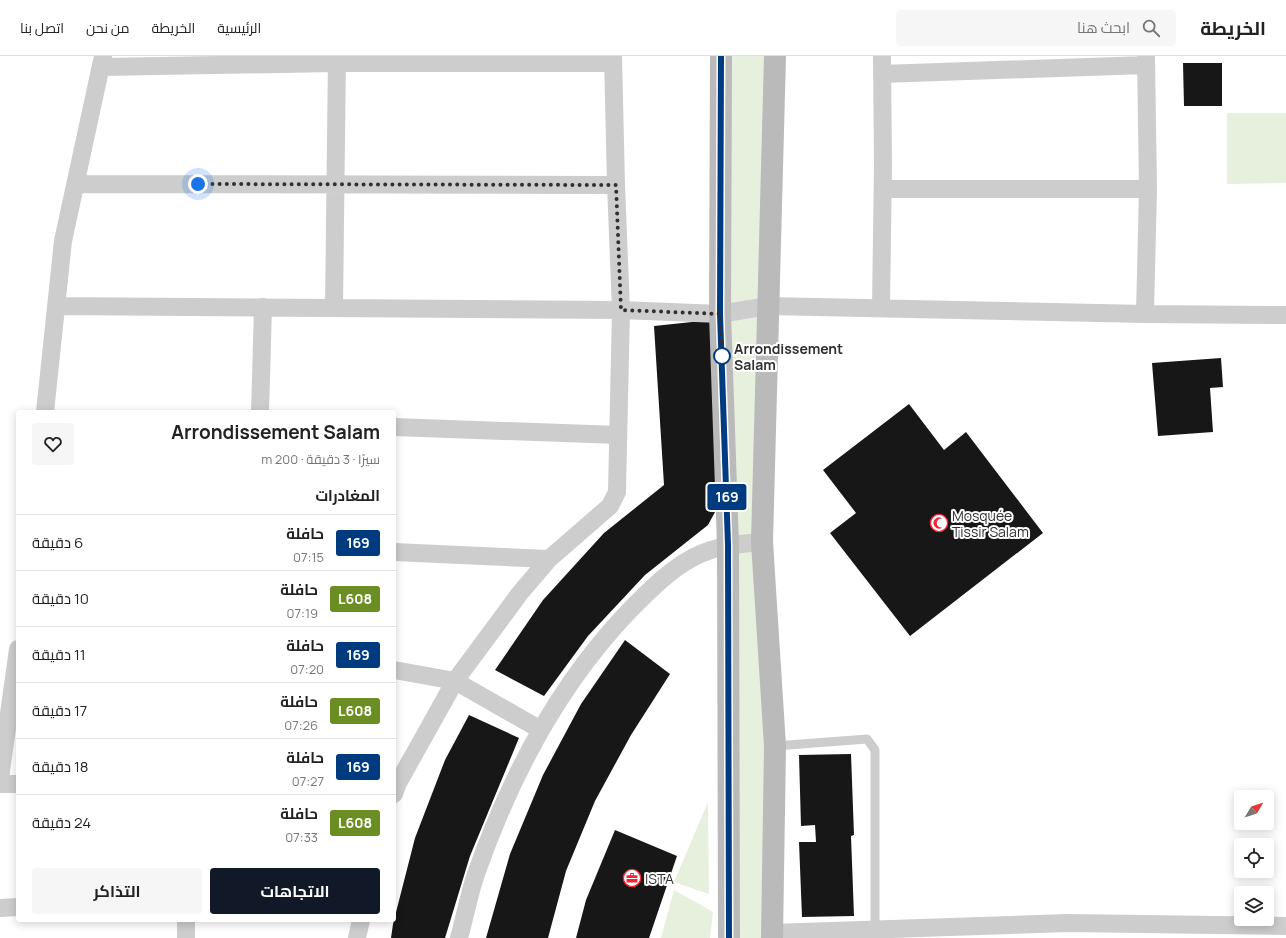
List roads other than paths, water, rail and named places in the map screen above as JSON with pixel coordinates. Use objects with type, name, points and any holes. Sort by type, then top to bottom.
[{"type":"street","points":[[721,56],[720,314],[728,545],[729,938]]},
{"type":"street","points":[[775,56],[762,542],[775,746],[772,935],[875,929],[1066,931],[1286,926]]},
{"type":"street","points":[[881,308],[883,189],[882,56]]},
{"type":"street","points":[[334,308],[337,60]]},
{"type":"street","points":[[45,410],[63,241],[102,62],[613,60],[621,310],[617,492],[610,506],[549,559],[520,594],[455,681],[396,785]]},
{"type":"street","points":[[882,74],[1146,60],[1148,189],[1145,314]]},
{"type":"street","points":[[75,184],[616,185]]},
{"type":"street","points":[[883,189],[1148,189]]},
{"type":"street","points":[[56,306],[621,310],[720,314],[768,306],[1145,314],[1286,315]]},
{"type":"street","points":[[260,410],[263,307]]},
{"type":"street","points":[[396,427],[618,435]]},
{"type":"street","points":[[459,938],[476,874],[520,767],[540,730],[581,667],[610,632],[649,591],[672,571],[695,556],[728,545],[762,542]]},
{"type":"street","points":[[396,552],[549,559]]},
{"type":"street","points":[[396,670],[455,681],[540,730]]},
{"type":"street","points":[[0,778],[16,680]]},
{"type":"street","points":[[0,784],[16,784]]},
{"type":"street","points":[[0,908],[16,907]]},
{"type":"street","points":[[186,922],[186,938]]},
{"type":"street","points":[[357,938],[361,922]]},
{"type":"lane","points":[[775,746],[867,739],[872,744],[875,750],[875,929]]},
{"type":"place","name":"Arrondissement Salam","points":[[722,356]]},
{"type":"place","name":"Mosquée Tissir Salam","points":[[939,523]]},
{"type":"place","name":"ISTA","points":[[632,878]]}]
